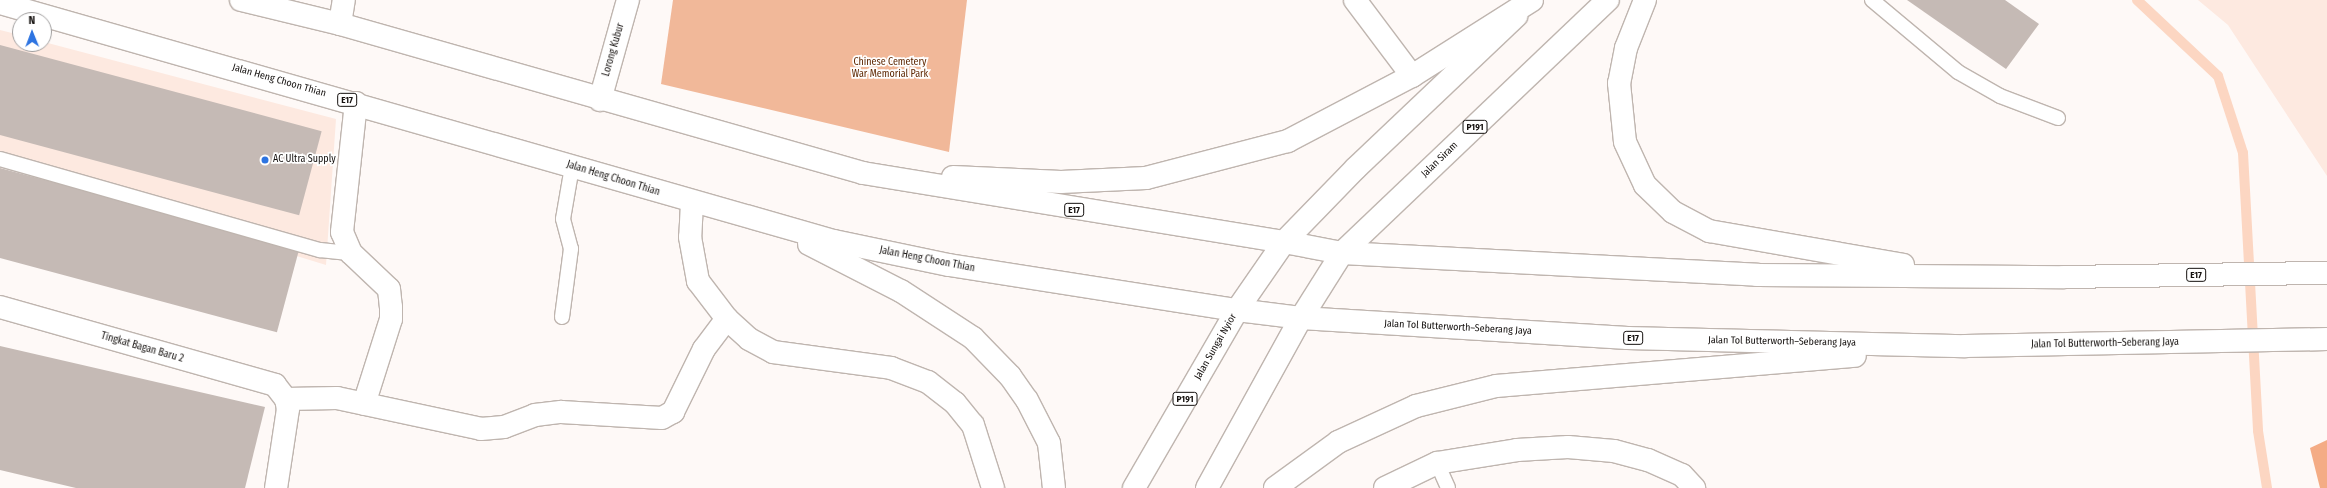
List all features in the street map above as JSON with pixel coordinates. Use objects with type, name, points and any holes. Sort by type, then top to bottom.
[{"type":"main road","name":"E17","points":[[241,0],[340,24],[600,100],[864,172],[1342,253],[1757,275],[2064,277],[2327,272]]},
{"type":"main road","points":[[340,24],[344,0]]},
{"type":"main road","name":"Lorong Kubur","points":[[600,100],[628,0]]},
{"type":"main road","points":[[1355,0],[1412,76]]},
{"type":"main road","points":[[864,172],[1061,182],[1146,178],[1288,141],[1412,76],[1532,0]]},
{"type":"main road","name":"P191","points":[[1237,310],[1284,242],[1356,168],[1532,0]]},
{"type":"main road","name":"Jalan Siram","points":[[1342,253],[1608,0]]},
{"type":"main road","points":[[1645,0],[1626,48],[1619,83],[1620,113],[1625,142],[1645,185],[1673,212],[1709,231],[1742,238],[1973,277]]},
{"type":"main road","name":"Jalan Heng Choon Thian","points":[[0,3],[356,103],[692,203],[775,226],[949,265],[1237,310]]},
{"type":"main road","points":[[356,103],[342,232],[351,253],[389,289],[392,308],[391,319],[364,404]]},
{"type":"main road","points":[[692,203],[690,237],[698,281],[727,319],[749,339],[773,352],[891,368],[928,382],[955,403],[973,425],[993,488]]},
{"type":"main road","points":[[775,226],[901,291],[973,338],[1010,376],[1026,400],[1049,443],[1054,488]]},
{"type":"main road","name":"P191","points":[[1207,488],[1301,318],[1342,253]]},
{"type":"main road","name":"Tingkat Bagan Baru 2","points":[[0,307],[275,385],[284,395]]},
{"type":"main road","name":"Jalan Tol Butterworth–Seberang Jaya","points":[[1237,310],[1301,318],[1627,338],[1966,346],[2327,339]]},
{"type":"main road","name":"Jalan Sungai Nyior","points":[[1134,488],[1237,310]]},
{"type":"main road","points":[[276,488],[288,409],[284,395],[337,398],[481,429],[561,412],[662,418],[673,412],[704,349],[727,319]]},
{"type":"main road","points":[[1274,488],[1352,435],[1416,406],[1496,386],[1966,346]]},
{"type":"main road","points":[[1385,488],[1437,463],[1539,449],[1568,447],[1614,451],[1648,460],[1682,475],[1694,488]]},
{"type":"lane","points":[[1872,0],[1958,72],[2000,96],[2058,118]]},
{"type":"lane","points":[[0,159],[320,250],[351,253]]},
{"type":"lane","points":[[562,317],[571,249],[563,218],[572,167]]},
{"type":"lane","points":[[1437,463],[1448,488]]},
{"type":"shaded area","points":[[2198,0],[2327,0],[2327,176],[2228,25]]},
{"type":"shaded area","points":[[0,30],[12,33],[12,52],[52,52],[52,44],[336,119],[326,265],[0,165]]},
{"type":"shaded area","points":[[2327,440],[2327,488],[2320,488],[2310,448]]},
{"type":"green space","name":"Chinese Cemetery War Memorial Park","points":[[673,0],[967,0],[949,152],[661,84]]},
{"type":"building","points":[[1907,0],[2005,0],[2039,24],[2006,69]]},
{"type":"building","points":[[0,45],[12,48],[12,52],[26,52],[322,131],[299,215],[0,135]]},
{"type":"building","points":[[0,168],[299,248],[277,332],[0,258]]},
{"type":"building","points":[[0,346],[265,407],[245,488],[76,488],[0,470]]},
{"type":"waterway","points":[[2137,0],[2218,76],[2243,153],[2258,431],[2267,488]]},
{"type":"place","name":"AC Ultra Supply","points":[[265,160]]}]
